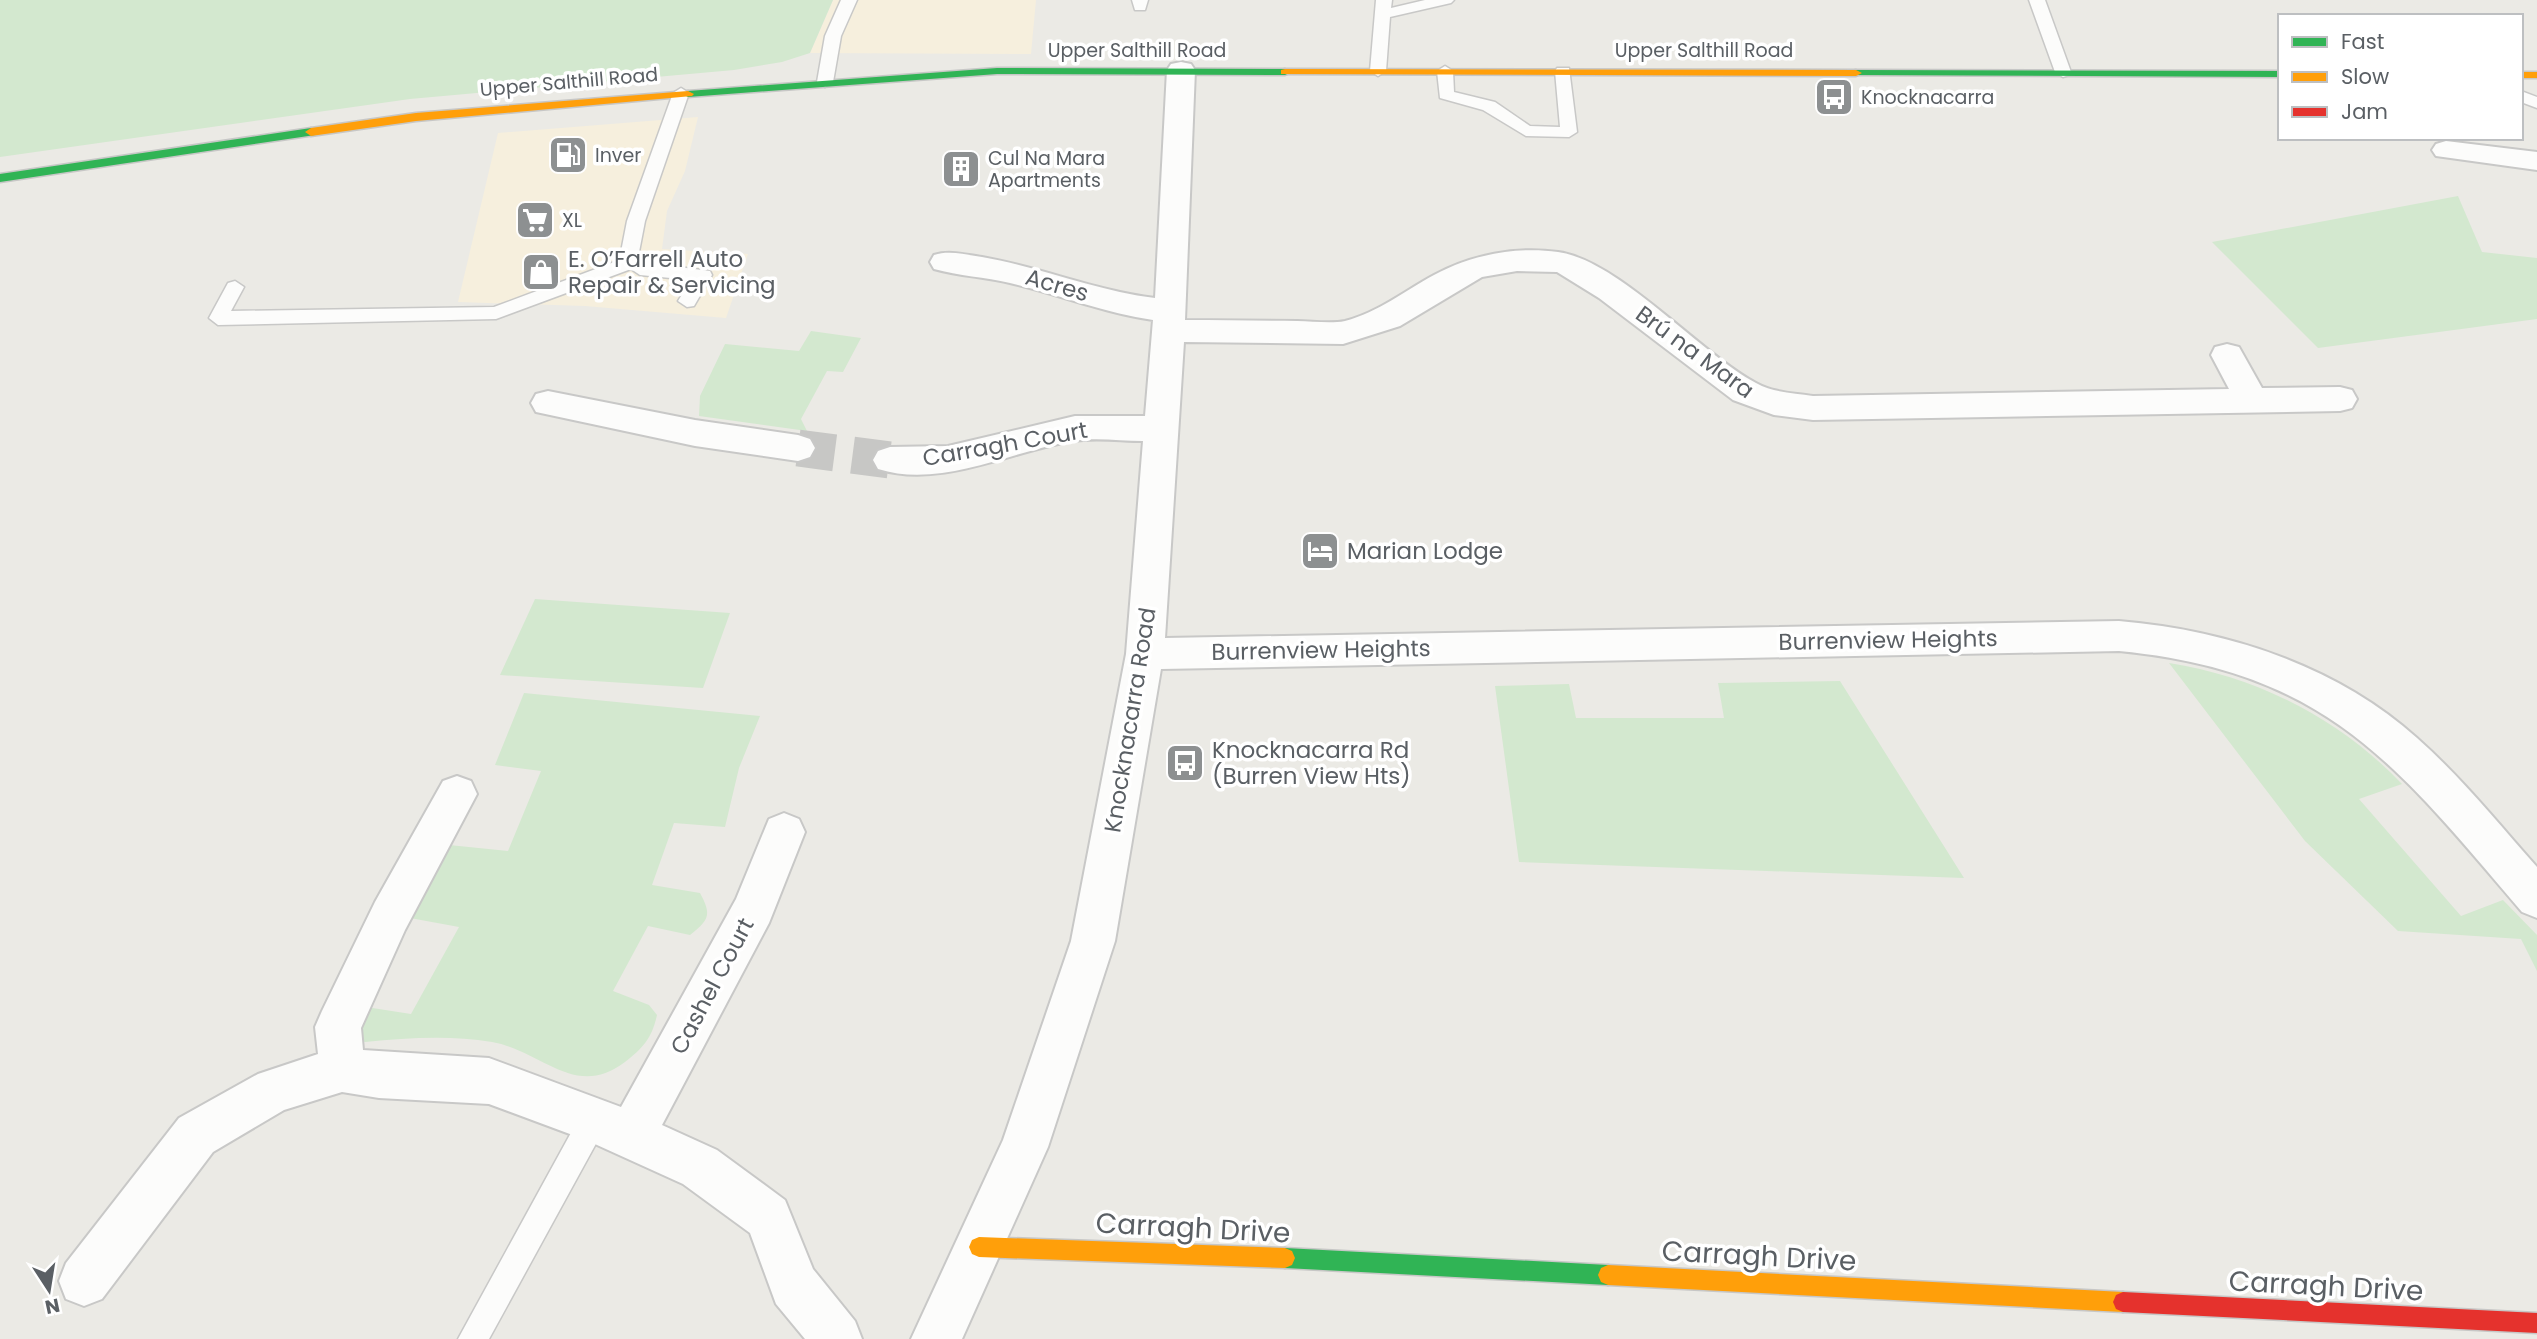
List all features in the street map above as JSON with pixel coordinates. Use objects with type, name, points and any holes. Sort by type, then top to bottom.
[{"type":"main road","name":"Upper Salthill Road","points":[[0,178],[416,117],[681,93],[998,71],[2278,74]]},
{"type":"main road","name":"Carragh Drive","points":[[979,1247],[1315,1260],[2537,1324]]},
{"type":"street","name":"Knocknacarra Road","points":[[936,1339],[1024,1147],[1093,942],[1145,654],[1168,321],[1181,70]]},
{"type":"street","points":[[2446,150],[2537,161]]},
{"type":"street","name":"Brú na Mara","points":[[1168,321],[1350,332],[1390,318],[1444,283],[1475,268],[1537,260],[1558,262],[1591,277],[1745,392],[1773,403],[1813,408],[2340,399]]},
{"type":"street","name":"Acres","points":[[945,262],[1008,272],[1131,306],[1168,321]]},
{"type":"street","points":[[2227,355],[2252,400]]},
{"type":"street","points":[[548,403],[695,433],[798,447]]},
{"type":"street","name":"Carragh Court","points":[[890,460],[948,459],[1075,428],[1161,429]]},
{"type":"street","name":"Burrenview Heights","points":[[1145,654],[2119,636],[2163,638],[2239,659],[2289,678],[2340,703],[2372,725],[2420,768],[2537,898]]},
{"type":"street","points":[[342,1069],[338,1027],[390,916],[457,794]]},
{"type":"street","name":"Cashel Court","points":[[613,1127],[754,909],[784,832]]},
{"type":"street","points":[[84,1280],[196,1135],[274,1090],[342,1069],[379,1075],[489,1081],[613,1127],[700,1167],[768,1217],[794,1286],[837,1339]]},
{"type":"lane","points":[[825,82],[833,36],[849,0]]},
{"type":"lane","points":[[1378,71],[1384,7],[1446,0]]},
{"type":"lane","points":[[2037,0],[2063,72]]},
{"type":"lane","points":[[1445,71],[1446,95],[1489,106],[1525,131],[1569,132],[1563,71]]},
{"type":"lane","points":[[681,93],[636,220],[630,252],[640,269],[703,275],[687,302]]},
{"type":"lane","points":[[235,287],[218,318],[496,313],[635,261]]},
{"type":"lane","points":[[473,1339],[613,1127]]},
{"type":"shaded area","points":[[833,0],[1036,0],[1031,54],[810,53]]},
{"type":"shaded area","points":[[698,117],[685,171],[667,211],[662,249],[748,254],[726,318],[585,306],[458,302],[498,133]]},
{"type":"green space","points":[[0,0],[833,0],[810,53],[782,62],[734,70],[410,99],[0,157]]},
{"type":"green space","points":[[2458,196],[2482,252],[2537,258],[2537,319],[2318,348],[2212,242]]},
{"type":"green space","points":[[811,331],[861,338],[843,372],[827,371],[801,419],[807,431],[699,416],[700,396],[725,344],[799,351]]},
{"type":"green space","points":[[535,599],[730,613],[703,688],[500,675]]},
{"type":"green space","points":[[2169,663],[2234,679],[2296,704],[2352,740],[2378,761],[2402,784],[2359,799],[2461,916],[2503,900],[2537,935],[2537,971],[2521,939],[2398,931],[2305,841]]},
{"type":"green space","points":[[1840,681],[1964,878],[1519,862],[1495,686],[1569,684],[1576,718],[1724,718],[1718,683]]},
{"type":"green space","points":[[524,693],[760,716],[739,768],[725,827],[674,823],[652,885],[700,893],[707,917],[690,935],[648,926],[613,991],[649,1005],[657,1015],[652,1030],[642,1047],[625,1062],[607,1072],[590,1076],[559,1070],[527,1054],[492,1042],[444,1038],[365,1042],[357,1039],[366,1007],[411,1014],[459,927],[410,918],[449,845],[508,851],[541,771],[495,765]]},
{"type":"tunnel","points":[[798,448],[890,460]]},
{"type":"traffic: fast","points":[[688,94],[997,71],[1285,72]]},
{"type":"traffic: fast","points":[[1856,73],[2278,74]]},
{"type":"traffic: fast","points":[[0,178],[311,132]]},
{"type":"traffic: fast","points":[[1285,1258],[1608,1275]]},
{"type":"traffic: slow","points":[[1285,72],[1856,73]]},
{"type":"traffic: slow","points":[[2523,75],[2537,75]]},
{"type":"traffic: slow","points":[[311,132],[416,117],[688,94]]},
{"type":"traffic: slow","points":[[979,1247],[1285,1258]]},
{"type":"traffic: slow","points":[[1608,1275],[2123,1302]]},
{"type":"traffic: jam","points":[[2123,1302],[2537,1323]]},
{"type":"place","name":"Knocknacarra","points":[[1834,97]]},
{"type":"place","name":"Inver","points":[[568,155]]},
{"type":"place","name":"Cul Na Mara Apartments","points":[[961,169]]},
{"type":"place","name":"XL","points":[[535,220]]},
{"type":"place","name":"E. O’Farrell Auto Repair & Servicing","points":[[541,272]]},
{"type":"place","name":"Marian Lodge","points":[[1320,551]]},
{"type":"place","name":"Knocknacarra Rd (Burren View Hts)","points":[[1185,763]]}]
